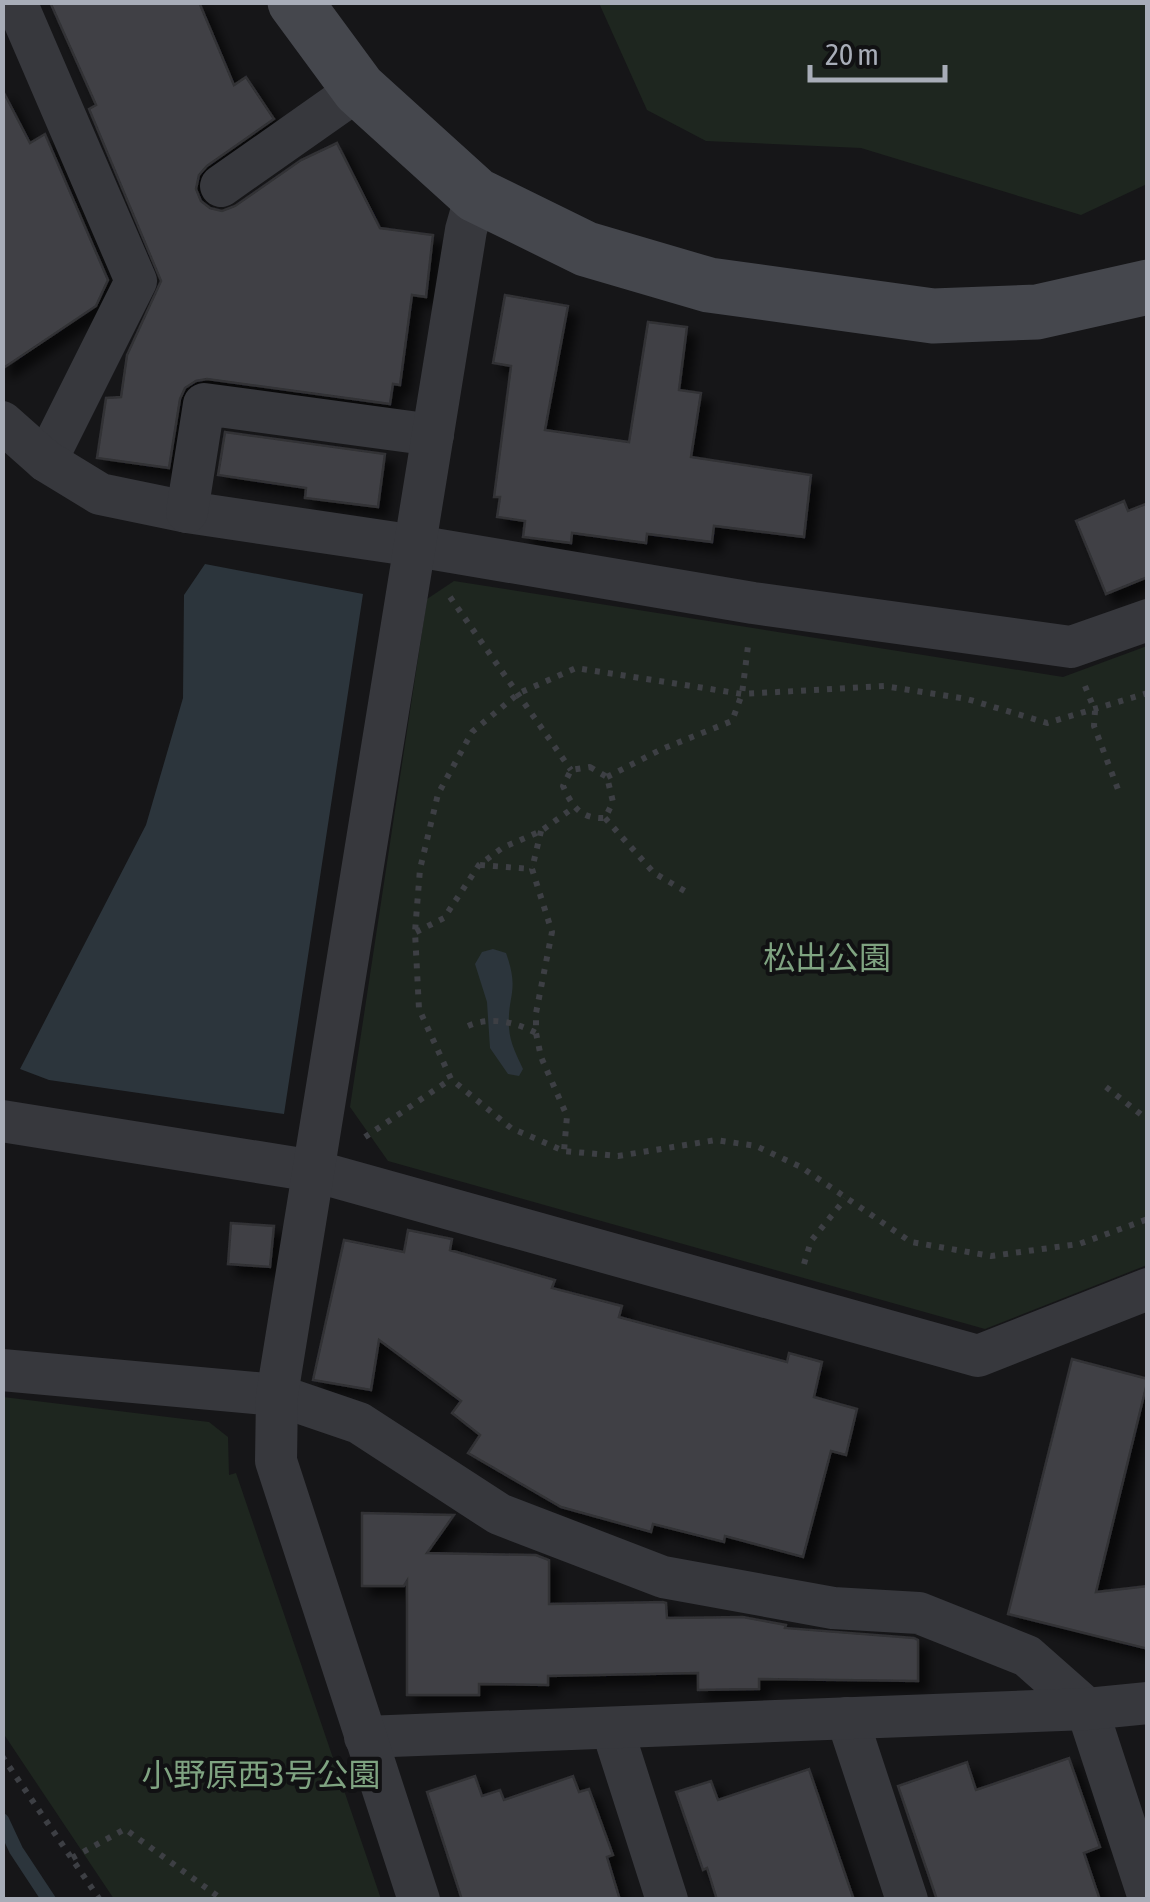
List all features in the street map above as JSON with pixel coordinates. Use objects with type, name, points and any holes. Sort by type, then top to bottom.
[{"type":"street","points":[[16,2],[136,281],[46,461]]},
{"type":"street","points":[[295,2],[359,89],[476,194],[586,248],[709,285],[933,316],[1036,312],[1148,287]]},
{"type":"street","points":[[221,186],[359,89]]},
{"type":"street","points":[[419,1900],[276,1461],[278,1395],[466,230],[476,194]]},
{"type":"street","points":[[187,512],[204,404],[433,435]]},
{"type":"street","points":[[2,422],[46,461],[100,494],[187,512],[753,603],[1071,647],[1148,620]]},
{"type":"street","points":[[2,1121],[314,1170],[978,1356],[1148,1289]]},
{"type":"street","points":[[2,1370],[278,1395],[358,1423],[499,1514],[664,1578],[833,1608],[919,1613],[1028,1656],[1087,1709],[1148,1895]]},
{"type":"street","points":[[365,1738],[1148,1704]]},
{"type":"street","points":[[848,1718],[907,1900]]},
{"type":"street","points":[[612,1728],[667,1900]]},
{"type":"path","points":[[416,546],[571,770]]},
{"type":"path","points":[[607,777],[662,749],[732,721],[742,694],[753,603]]},
{"type":"path","points":[[1147,692],[1047,724],[967,699],[884,686],[742,694],[576,668],[519,693],[472,732],[438,794],[420,869],[415,932],[418,1010],[451,1079],[511,1128],[564,1151],[618,1156],[716,1140],[756,1146],[801,1168],[911,1242],[991,1256],[1079,1244],[1148,1219]]},
{"type":"path","points":[[1094,711],[1094,726],[1119,792]]},
{"type":"path","points":[[571,770],[590,766],[607,777],[613,802],[605,818]]},
{"type":"path","points":[[571,770],[564,786],[573,808],[590,818],[605,818],[654,873],[690,894]]},
{"type":"path","points":[[415,932],[444,918],[479,865],[573,808]]},
{"type":"path","points":[[541,830],[532,869],[552,932],[536,1013],[536,1033],[541,1056],[567,1116],[564,1151]]},
{"type":"path","points":[[479,865],[532,869]]},
{"type":"path","points":[[468,1026],[480,1021],[516,1022],[536,1033]]},
{"type":"path","points":[[314,1170],[451,1079]]},
{"type":"path","points":[[1106,1087],[1148,1120]]},
{"type":"path","points":[[790,1303],[812,1240],[845,1199]]},
{"type":"path","points":[[2,1756],[100,1900]]},
{"type":"path","points":[[72,1858],[125,1829],[223,1900]]},
{"type":"green space","points":[[599,3],[1147,3],[1147,184],[1081,215],[861,148],[706,141],[647,110]]},
{"type":"green space","name":"松出公園","points":[[454,581],[1063,677],[1147,646],[1147,1265],[985,1329],[388,1161],[350,1107],[427,599]]},
{"type":"green space","name":"小野原西3号公園","points":[[3,1397],[209,1422],[228,1437],[229,1475],[236,1473],[381,1899],[114,1899],[3,1733]]},
{"type":"shaded area","points":[[205,564],[363,594],[284,1114],[49,1080],[20,1069],[146,825],[183,698],[184,595]]},
{"type":"shaded area","points":[[493,949],[506,953],[510,966],[513,985],[509,1028],[523,1069],[519,1076],[508,1074],[490,1048],[487,1002],[475,964],[482,952]]},
{"type":"building","points":[[50,2],[199,2],[234,85],[246,77],[274,119],[199,175],[196,189],[201,201],[210,208],[222,211],[235,206],[301,160],[337,143],[380,228],[433,235],[426,297],[412,295],[400,385],[393,384],[390,404],[207,379],[196,381],[185,388],[180,399],[169,468],[97,458],[106,398],[121,397],[127,355],[161,281],[89,109],[96,105]]},
{"type":"building","points":[[2,89],[30,143],[45,134],[108,280],[96,306],[2,369]]},
{"type":"building","points":[[505,295],[568,306],[545,430],[629,442],[648,322],[687,327],[679,390],[701,393],[691,457],[811,475],[804,537],[714,526],[712,542],[647,534],[646,543],[572,533],[571,543],[523,537],[525,521],[497,517],[500,497],[494,497],[511,366],[493,363]]},
{"type":"building","points":[[225,432],[385,454],[378,507],[305,498],[306,488],[218,475]]},
{"type":"building","points":[[1124,501],[1128,511],[1148,503],[1148,577],[1106,594],[1076,521]]},
{"type":"building","points":[[231,1223],[274,1226],[270,1267],[228,1264]]},
{"type":"building","points":[[408,1230],[452,1239],[450,1250],[555,1280],[552,1288],[622,1306],[619,1317],[787,1362],[789,1353],[822,1362],[814,1397],[857,1409],[846,1455],[831,1451],[803,1557],[725,1536],[724,1542],[653,1524],[651,1532],[561,1507],[468,1453],[480,1435],[452,1413],[461,1401],[379,1340],[371,1390],[313,1380],[344,1240],[404,1252]]},
{"type":"building","points":[[1072,1359],[1148,1379],[1096,1592],[1148,1586],[1148,1649],[1008,1614]]},
{"type":"building","points":[[362,1513],[454,1515],[427,1553],[536,1555],[549,1560],[549,1604],[663,1602],[667,1618],[743,1617],[786,1625],[785,1628],[914,1638],[918,1640],[918,1681],[759,1679],[759,1689],[698,1690],[698,1673],[548,1676],[548,1685],[479,1684],[479,1695],[407,1695],[407,1581],[404,1586],[362,1586]]},
{"type":"building","points":[[1069,1758],[1100,1847],[1084,1853],[1100,1900],[937,1900],[898,1786],[967,1762],[976,1790]]},
{"type":"building","points":[[809,1769],[854,1900],[717,1900],[676,1792],[711,1781],[718,1800]]},
{"type":"building","points":[[475,1776],[482,1796],[500,1790],[504,1800],[573,1776],[579,1792],[589,1789],[613,1855],[607,1857],[620,1900],[462,1900],[427,1792]]},
{"type":"waterway","points":[[2,1820],[16,1850],[49,1900]]}]
